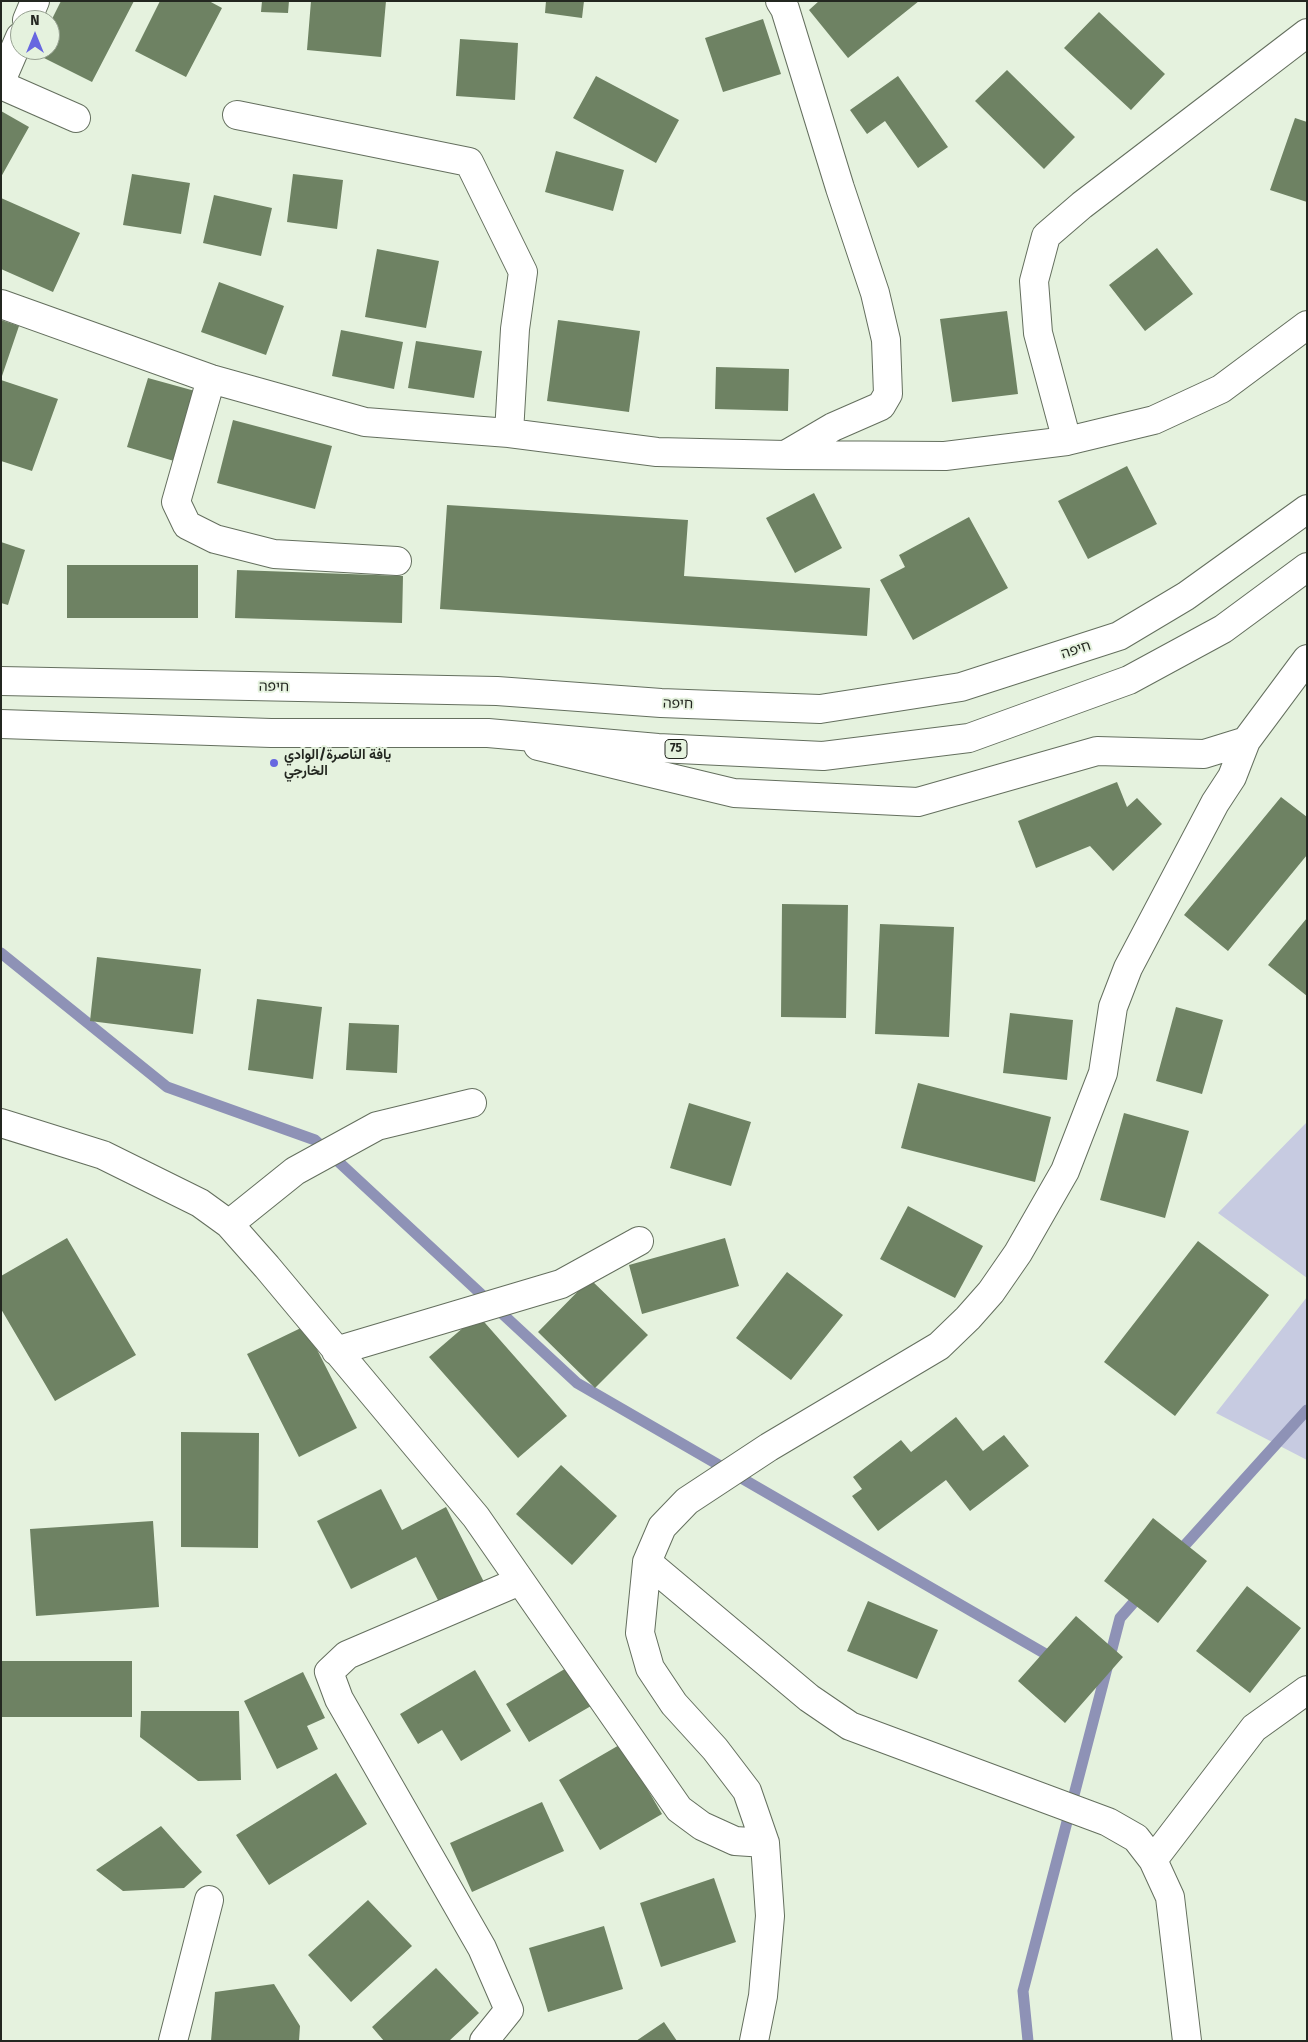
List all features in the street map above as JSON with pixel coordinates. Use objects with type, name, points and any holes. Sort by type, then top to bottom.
[{"type":"main road","points":[[780,1],[785,9],[840,188],[875,293],[886,340],[888,394],[881,406],[833,427],[786,455]]},
{"type":"main road","points":[[1067,441],[1038,333],[1034,281],[1046,236],[1082,206],[1307,33]]},
{"type":"main road","points":[[1,81],[10,60]]},
{"type":"main road","points":[[1,85],[76,118]]},
{"type":"main road","points":[[238,115],[468,162],[523,272],[515,329],[509,433]]},
{"type":"main road","points":[[1,304],[211,379],[365,422],[509,433],[657,452],[786,455],[945,456],[1067,441],[1154,420],[1221,389],[1307,325]]},
{"type":"main road","points":[[211,379],[176,502],[187,525],[215,540],[274,554],[397,561]]},
{"type":"main road","name":"חיפה","points":[[1,681],[496,691],[662,703],[820,709],[961,687],[1118,636],[1186,596],[1307,509]]},
{"type":"main road","name":"75","points":[[1,724],[270,733],[488,733],[658,748],[823,756],[969,738],[1129,680],[1223,629],[1307,567]]},
{"type":"main road","points":[[754,2041],[763,1996],[770,1916],[765,1843],[747,1791],[715,1749],[674,1704],[650,1668],[640,1632],[647,1562],[662,1527],[687,1501],[769,1446],[939,1346],[991,1292],[1018,1253],[1064,1172],[1103,1073],[1113,1006],[1128,968],[1215,802],[1232,777],[1246,740],[1307,660]]},
{"type":"main road","points":[[488,733],[734,794],[918,802],[1097,751],[1204,754],[1246,740]]},
{"type":"main road","points":[[229,1224],[295,1171],[377,1126],[472,1104]]},
{"type":"main road","points":[[1,1123],[103,1155],[200,1203],[229,1224],[268,1267],[476,1517],[679,1810],[702,1826],[735,1841],[765,1843]]},
{"type":"main road","points":[[336,1351],[561,1284],[639,1241]]},
{"type":"main road","points":[[647,1562],[808,1698],[850,1726],[1108,1822],[1136,1838],[1153,1860],[1170,1897],[1187,2041]]},
{"type":"main road","points":[[484,2041],[509,2010],[482,1948],[339,1699],[329,1672],[347,1655],[520,1581]]},
{"type":"main road","points":[[1153,1860],[1254,1728],[1307,1690]]},
{"type":"main road","points":[[173,2041],[210,1900]]},
{"type":"shaded area","points":[[1307,1122],[1307,1278],[1218,1213]]},
{"type":"shaded area","points":[[1307,1297],[1307,1460],[1216,1413]]},
{"type":"building","points":[[61,1],[134,1],[92,82],[48,60],[60,60],[60,10],[56,10]]},
{"type":"building","points":[[160,1],[209,1],[222,8],[186,77],[135,51]]},
{"type":"building","points":[[262,1],[289,1],[288,13],[261,12]]},
{"type":"building","points":[[311,1],[386,1],[381,57],[307,50]]},
{"type":"building","points":[[546,1],[584,1],[582,18],[545,13]]},
{"type":"building","points":[[819,1],[919,1],[848,58],[809,10]]},
{"type":"building","points":[[1099,12],[1165,74],[1131,110],[1064,48]]},
{"type":"building","points":[[763,19],[781,74],[723,92],[705,38]]},
{"type":"building","points":[[460,39],[518,43],[515,100],[456,96]]},
{"type":"building","points":[[1007,70],[1075,137],[1044,169],[975,101]]},
{"type":"building","points":[[596,76],[679,120],[656,163],[573,118]]},
{"type":"building","points":[[898,76],[948,147],[918,168],[885,121],[867,134],[850,110]]},
{"type":"building","points":[[1,111],[29,127],[1,177]]},
{"type":"building","points":[[1295,118],[1307,122],[1307,202],[1270,190]]},
{"type":"building","points":[[556,151],[624,170],[613,211],[545,192]]},
{"type":"building","points":[[132,174],[190,183],[181,234],[123,225]]},
{"type":"building","points":[[293,174],[343,180],[337,229],[287,222]]},
{"type":"building","points":[[214,195],[272,208],[261,256],[203,243]]},
{"type":"building","points":[[1,198],[80,233],[53,292],[1,269]]},
{"type":"building","points":[[1157,248],[1193,294],[1145,331],[1109,285]]},
{"type":"building","points":[[377,249],[439,261],[426,328],[365,317]]},
{"type":"building","points":[[219,282],[284,306],[266,355],[201,332]]},
{"type":"building","points":[[1007,311],[1018,394],[952,402],[940,319]]},
{"type":"building","points":[[1,320],[19,326],[2,376],[1,376]]},
{"type":"building","points":[[558,320],[640,331],[629,412],[547,401]]},
{"type":"building","points":[[341,330],[403,342],[394,389],[332,376]]},
{"type":"building","points":[[416,341],[482,351],[474,398],[408,388]]},
{"type":"building","points":[[716,367],[789,369],[788,411],[715,409]]},
{"type":"building","points":[[148,378],[195,391],[174,461],[127,447]]},
{"type":"building","points":[[1,380],[58,399],[32,471],[1,461]]},
{"type":"building","points":[[233,420],[332,446],[315,509],[217,483]]},
{"type":"building","points":[[1127,466],[1157,524],[1088,559],[1058,501]]},
{"type":"building","points":[[814,493],[842,548],[795,573],[766,518]]},
{"type":"building","points":[[447,505],[688,520],[684,576],[870,588],[867,636],[440,609]]},
{"type":"building","points":[[969,517],[1008,588],[913,640],[880,580],[905,567],[899,555]]},
{"type":"building","points":[[1,542],[25,550],[8,605],[1,603]]},
{"type":"building","points":[[67,565],[198,565],[198,618],[67,618]]},
{"type":"building","points":[[237,570],[403,576],[402,623],[235,618]]},
{"type":"building","points":[[1117,782],[1127,807],[1137,798],[1162,824],[1113,871],[1090,846],[1036,868],[1018,821]]},
{"type":"building","points":[[1281,797],[1307,817],[1307,855],[1228,951],[1184,915]]},
{"type":"building","points":[[782,904],[848,905],[846,1018],[781,1017]]},
{"type":"building","points":[[1307,918],[1307,996],[1268,965]]},
{"type":"building","points":[[880,924],[954,927],[949,1037],[875,1034]]},
{"type":"building","points":[[97,957],[201,969],[193,1034],[90,1021]]},
{"type":"building","points":[[257,999],[322,1007],[313,1079],[248,1070]]},
{"type":"building","points":[[1176,1007],[1223,1020],[1202,1094],[1156,1081]]},
{"type":"building","points":[[1010,1013],[1073,1020],[1067,1080],[1003,1073]]},
{"type":"building","points":[[349,1023],[399,1025],[397,1073],[346,1070]]},
{"type":"building","points":[[918,1083],[1051,1117],[1035,1182],[901,1148]]},
{"type":"building","points":[[689,1103],[751,1122],[731,1186],[670,1168]]},
{"type":"building","points":[[1124,1113],[1189,1131],[1165,1218],[1100,1200]]},
{"type":"building","points":[[908,1206],[983,1246],[955,1298],[880,1259]]},
{"type":"building","points":[[67,1238],[136,1355],[55,1401],[1,1309],[1,1276]]},
{"type":"building","points":[[725,1238],[739,1286],[642,1314],[629,1265]]},
{"type":"building","points":[[1198,1241],[1269,1295],[1175,1416],[1104,1362]]},
{"type":"building","points":[[787,1272],[843,1315],[791,1380],[736,1338]]},
{"type":"building","points":[[590,1279],[648,1335],[595,1388],[538,1332]]},
{"type":"building","points":[[478,1315],[567,1416],[518,1458],[429,1357]]},
{"type":"building","points":[[305,1326],[357,1428],[299,1457],[247,1354]]},
{"type":"building","points":[[956,1417],[983,1451],[1004,1435],[1029,1466],[970,1511],[946,1480],[878,1531],[852,1496],[862,1489],[853,1477],[901,1440],[911,1452]]},
{"type":"building","points":[[181,1432],[259,1433],[258,1548],[181,1547]]},
{"type":"building","points":[[561,1465],[617,1516],[572,1565],[516,1514]]},
{"type":"building","points":[[381,1489],[402,1530],[446,1507],[486,1586],[442,1608],[416,1557],[351,1589],[317,1521]]},
{"type":"building","points":[[1153,1518],[1207,1561],[1158,1623],[1104,1581]]},
{"type":"building","points":[[153,1521],[159,1607],[36,1616],[30,1529]]},
{"type":"building","points":[[1247,1586],[1301,1628],[1250,1693],[1196,1651]]},
{"type":"building","points":[[868,1601],[938,1630],[917,1679],[847,1651]]},
{"type":"building","points":[[1076,1616],[1123,1657],[1065,1723],[1018,1681]]},
{"type":"building","points":[[1,1661],[132,1661],[132,1717],[1,1717]]},
{"type":"building","points":[[568,1667],[591,1706],[529,1742],[506,1704]]},
{"type":"building","points":[[475,1670],[511,1731],[461,1761],[442,1730],[418,1744],[400,1714]]},
{"type":"building","points":[[303,1672],[325,1718],[307,1726],[318,1749],[277,1769],[244,1701]]},
{"type":"building","points":[[141,1711],[239,1711],[241,1780],[198,1781],[140,1737]]},
{"type":"building","points":[[621,1744],[662,1814],[600,1850],[559,1780]]},
{"type":"building","points":[[336,1773],[367,1824],[269,1885],[236,1835]]},
{"type":"building","points":[[542,1802],[564,1851],[472,1892],[450,1843]]},
{"type":"building","points":[[161,1826],[202,1872],[184,1888],[123,1891],[96,1870]]},
{"type":"building","points":[[714,1878],[736,1942],[661,1967],[640,1903]]},
{"type":"building","points":[[368,1900],[412,1946],[351,2002],[308,1955]]},
{"type":"building","points":[[604,1926],[623,1989],[548,2012],[529,1948]]},
{"type":"building","points":[[436,1968],[479,2013],[449,2041],[384,2041],[372,2027]]},
{"type":"building","points":[[274,1984],[300,2026],[299,2041],[211,2041],[215,1992]]},
{"type":"building","points":[[664,2022],[677,2041],[636,2041]]},
{"type":"waterway","points":[[1,953],[167,1087],[315,1140],[577,1383],[1056,1660]]},
{"type":"waterway","points":[[1176,1555],[1307,1410]]},
{"type":"waterway","points":[[1028,2041],[1023,1991],[1120,1618],[1142,1593]]},
{"type":"place","name":"يافة الناصرة/الوادي الخارجي","points":[[274,763]]}]
